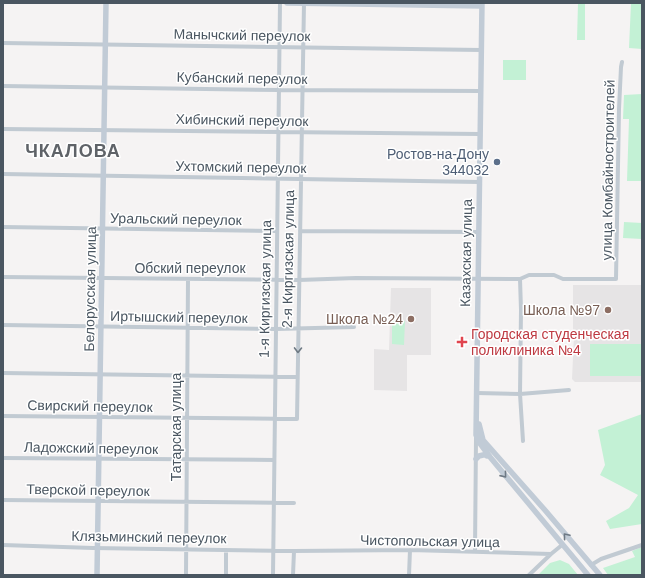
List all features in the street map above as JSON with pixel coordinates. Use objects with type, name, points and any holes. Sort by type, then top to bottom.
[{"type":"main road","name":"Белорусская улица","points":[[97,575],[106,3]]},
{"type":"main road","points":[[287,3],[482,4]]},
{"type":"main road","name":"Казахская улица","points":[[476,431],[482,4]]},
{"type":"main road","points":[[477,409],[480,432],[483,440],[544,508],[600,575]]},
{"type":"main road","points":[[476,431],[479,442],[488,455],[586,573],[591,565]]},
{"type":"main road","points":[[476,459],[479,456],[488,455]]},
{"type":"main road","points":[[537,514],[544,508]]},
{"type":"street","name":"1-я Киргизская улица","points":[[273,575],[280,3]]},
{"type":"street","name":"2-я Киргизская улица","points":[[296,419],[304,3]]},
{"type":"street","name":"Манычский переулок","points":[[3,44],[105,44],[481,50]]},
{"type":"street","name":"улица Комбайностроителей","points":[[616,279],[619,109],[622,62]]},
{"type":"street","name":"Кубанский переулок","points":[[3,86],[480,91]]},
{"type":"street","name":"Хибинский переулок","points":[[3,129],[480,134]]},
{"type":"street","name":"Ухтомский переулок","points":[[3,174],[479,182]]},
{"type":"street","name":"Уральский переулок","points":[[3,227],[277,231]]},
{"type":"street","points":[[300,231],[479,232]]},
{"type":"street","name":"Обский переулок","points":[[3,277],[299,280],[356,278],[520,279],[529,275],[554,275],[563,279],[616,279]]},
{"type":"street","name":"Татарская улица","points":[[186,575],[188,279]]},
{"type":"street","points":[[520,279],[520,394],[523,441]]},
{"type":"street","name":"Иртышский переулок","points":[[3,325],[276,329],[354,327]]},
{"type":"street","points":[[3,373],[297,377]]},
{"type":"street","points":[[477,393],[520,394],[569,390]]},
{"type":"street","name":"Свирский переулок","points":[[3,416],[296,419]]},
{"type":"street","name":"Казахская улица","points":[[475,551],[476,431]]},
{"type":"street","name":"Ладожский переулок","points":[[3,458],[274,460]]},
{"type":"street","name":"Тверской переулок","points":[[3,500],[294,503]]},
{"type":"street","name":"Клязьминский переулок","points":[[3,545],[294,551]]},
{"type":"street","points":[[529,575],[562,545]]},
{"type":"street","points":[[591,565],[601,559],[642,545]]},
{"type":"street","points":[[226,550],[226,575]]},
{"type":"street","points":[[410,550],[410,575]]},
{"type":"street","name":"Чистопольская улица","points":[[294,551],[410,550],[551,554]]},
{"type":"street","points":[[293,575],[294,551]]},
{"type":"shaded area","name":"Школа №97","points":[[573,285],[642,285],[642,382],[575,382],[572,379],[574,336]]},
{"type":"shaded area","name":"Школа №24","points":[[391,288],[431,288],[431,355],[407,355],[407,391],[374,390],[374,349],[389,350]]},
{"type":"green space","points":[[578,3],[585,3],[585,40],[577,40]]},
{"type":"green space","points":[[631,3],[642,3],[642,49],[629,48]]},
{"type":"green space","points":[[503,60],[526,60],[526,80],[503,80]]},
{"type":"green space","points":[[642,94],[642,181],[627,181],[629,119],[623,119],[624,95]]},
{"type":"green space","points":[[624,222],[642,223],[642,239],[623,238]]},
{"type":"green space","points":[[392,321],[405,321],[404,345],[392,344]]},
{"type":"green space","points":[[590,344],[642,344],[642,376],[590,376]]},
{"type":"green space","points":[[642,414],[642,524],[610,529],[606,521],[629,508],[638,495],[600,475],[605,465],[598,430]]},
{"type":"green space","points":[[642,547],[642,575],[608,575],[603,568],[635,557],[632,551]]},
{"type":"green space","points":[[560,560],[569,564],[578,575],[538,575],[550,563]]},
{"type":"place","name":"Ростов-на-Дону 344032","points":[[497,162]]},
{"type":"place","name":"Школа №97","points":[[608,310]]},
{"type":"place","name":"Школа №24","points":[[411,319]]},
{"type":"place","name":"Городская студенческая поликлиника №4","points":[[462,342]]},
{"type":"district","name":"ЧКАЛОВА","points":[[73,151]]}]
